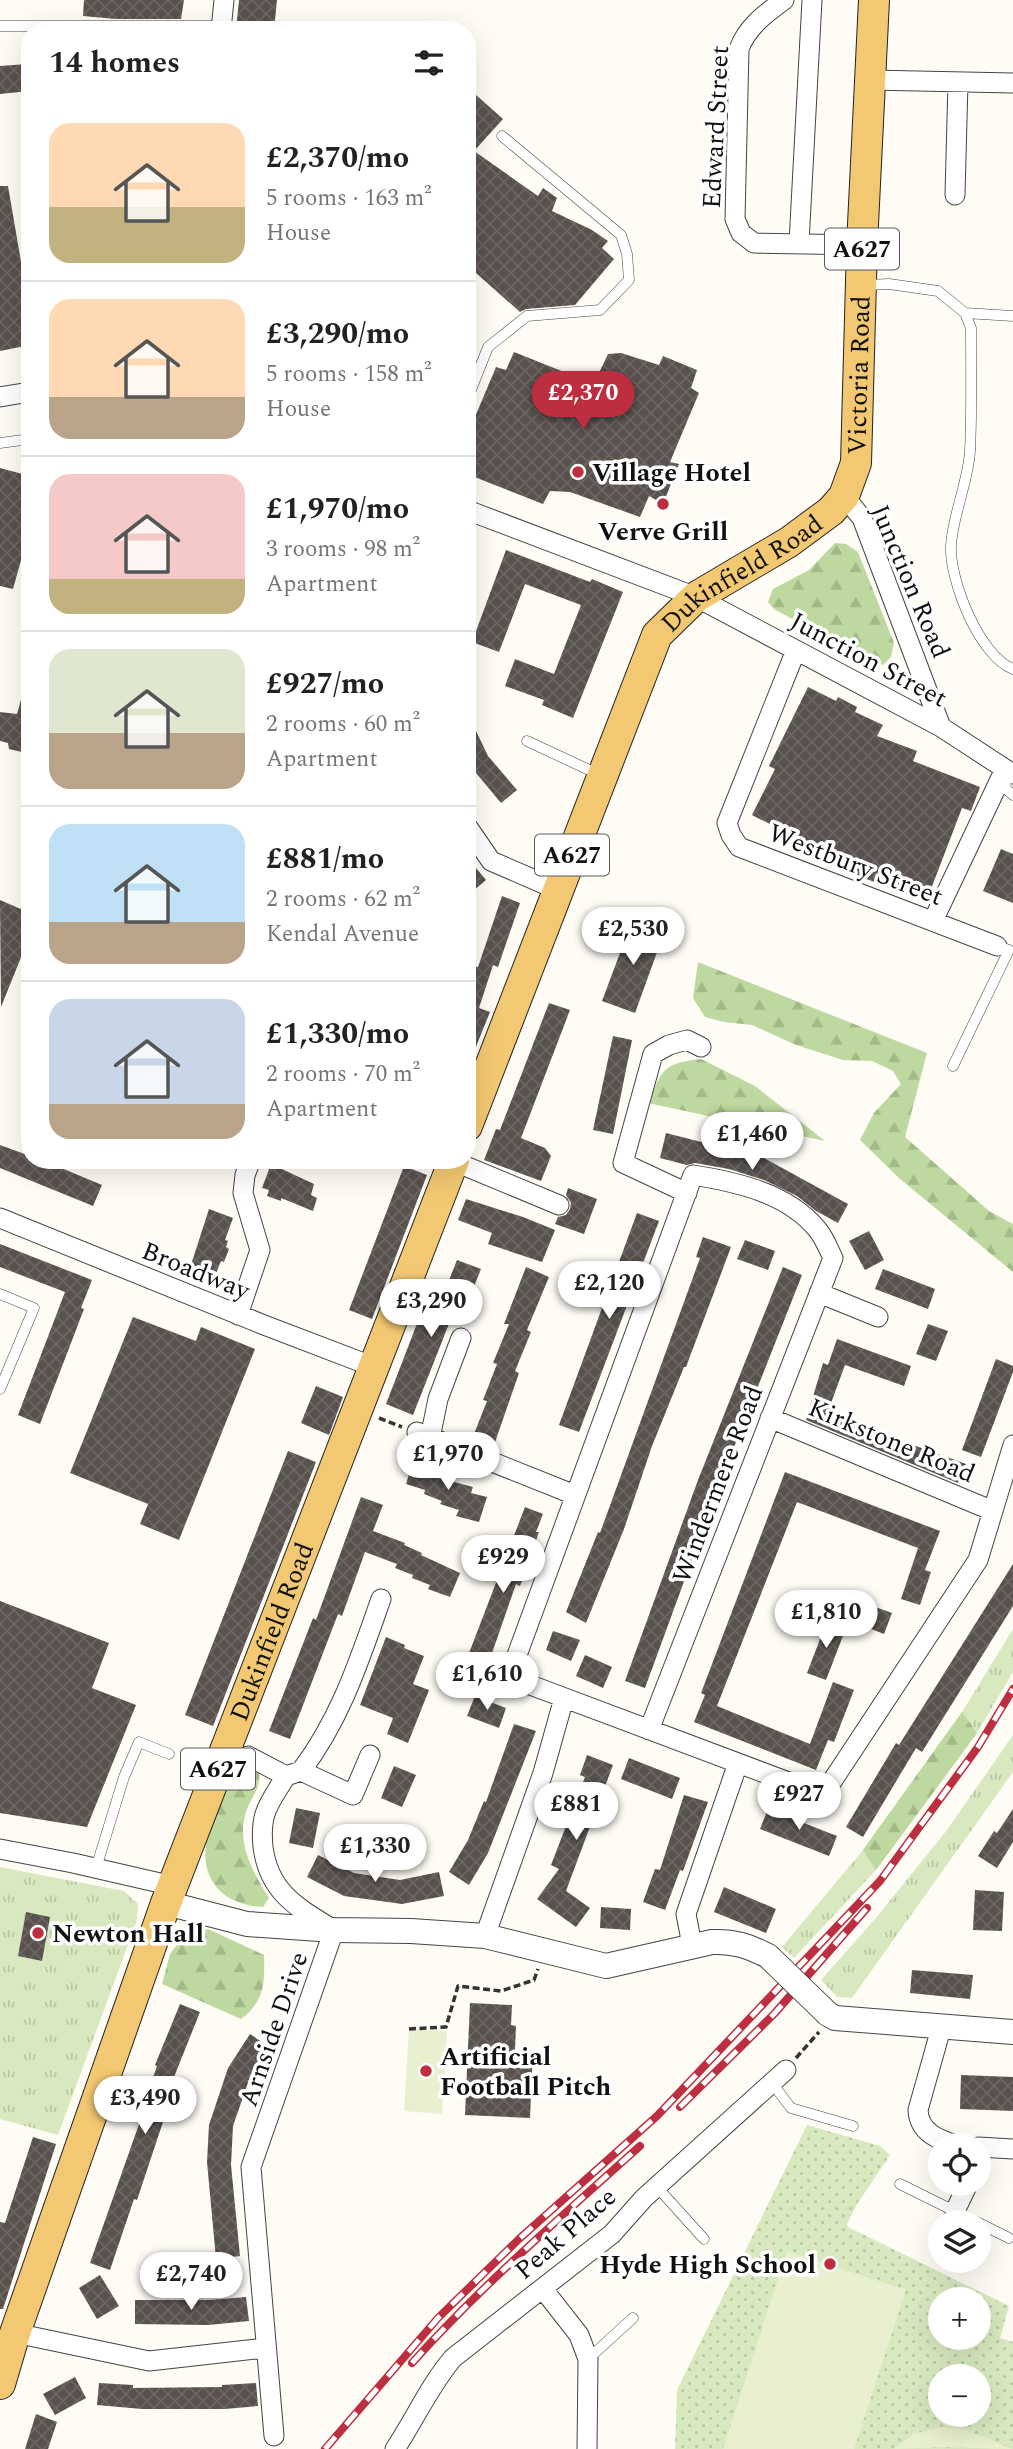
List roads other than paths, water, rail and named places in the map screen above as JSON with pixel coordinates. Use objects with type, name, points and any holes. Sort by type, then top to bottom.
[{"type":"main road","name":"Victoria Road","points":[[844,496],[856,463],[860,286],[874,0]]},
{"type":"main road","name":"Dukinfield Road","points":[[476,1103],[657,635],[696,597],[789,542],[831,511],[844,496]]},
{"type":"main road","name":"Dukinfield Road","points":[[0,2385],[11,2331],[170,1895],[451,1169]]},
{"type":"street","points":[[222,21],[223,0]]},
{"type":"street","name":"Edward Street","points":[[784,0],[765,14],[744,37],[739,49],[735,219],[741,233],[754,243],[862,245]]},
{"type":"street","points":[[800,243],[812,0]]},
{"type":"street","points":[[870,80],[1013,83]]},
{"type":"street","points":[[955,195],[958,82]]},
{"type":"street","points":[[0,397],[21,394]]},
{"type":"street","name":"Junction Road","points":[[844,496],[862,518],[941,727]]},
{"type":"street","name":"Junction Street","points":[[476,513],[696,597],[941,727],[1009,771]]},
{"type":"street","name":"Westbury Street","points":[[796,650],[727,823],[739,847],[1006,949]]},
{"type":"street","points":[[933,921],[1009,771]]},
{"type":"street","points":[[476,840],[491,861],[558,890]]},
{"type":"street","points":[[701,1047],[687,1040],[669,1045],[653,1054],[622,1163],[687,1193],[509,1677],[822,1795],[978,1560],[1013,1445]]},
{"type":"street","points":[[239,1315],[260,1250],[243,1192],[247,1169]]},
{"type":"street","points":[[473,1169],[559,1205]]},
{"type":"street","name":"Windermere Road","points":[[649,1730],[833,1258],[819,1231],[803,1214],[778,1199],[742,1184],[693,1175],[687,1193]]},
{"type":"street","name":"Broadway","points":[[0,1218],[374,1367]]},
{"type":"street","points":[[819,1293],[878,1317]]},
{"type":"street","points":[[461,1338],[424,1435],[575,1495]]},
{"type":"street","name":"Kirkstone Road","points":[[770,1418],[993,1510]]},
{"type":"street","points":[[334,1930],[300,1910],[282,1894],[272,1880],[265,1862],[262,1839],[265,1814],[294,1773],[322,1744],[339,1713],[381,1599]]},
{"type":"street","points":[[485,1936],[542,1773],[564,1698]]},
{"type":"street","points":[[248,1756],[353,1795],[370,1755]]},
{"type":"street","points":[[692,1945],[686,1914],[738,1763]]},
{"type":"street","points":[[0,1849],[96,1868],[247,1924],[485,1936],[606,1966],[692,1945],[728,1941],[748,1946],[768,1956],[835,2018],[1013,2032]]},
{"type":"street","name":"Arnside Drive","points":[[274,2436],[251,2167],[334,1930]]},
{"type":"street","points":[[930,2133],[919,2119],[918,2110],[942,2025]]},
{"type":"street","name":"Peak Place","points":[[395,2449],[422,2407],[433,2384],[453,2358],[612,2234],[644,2198],[779,2077]]},
{"type":"street","points":[[991,2151],[1013,2149]]},
{"type":"street","points":[[543,2289],[579,2335],[588,2359],[587,2449]]},
{"type":"street","points":[[11,2331],[149,2361],[265,2348]]},
{"type":"lane","points":[[0,26],[21,26]]},
{"type":"lane","points":[[476,377],[488,347],[527,316],[600,310],[629,280],[627,254],[621,235],[502,136]]},
{"type":"lane","points":[[860,286],[889,284],[938,291],[965,313],[971,328],[970,454],[951,543],[951,560],[965,608],[977,635],[1006,666],[1013,669]]},
{"type":"lane","points":[[965,313],[1013,316]]},
{"type":"lane","points":[[0,443],[21,440]]},
{"type":"lane","points":[[527,741],[603,776]]},
{"type":"lane","points":[[1009,771],[1006,789],[1013,795]]},
{"type":"lane","points":[[953,1066],[1006,949]]},
{"type":"lane","points":[[0,1294],[34,1308],[0,1389]]},
{"type":"lane","points":[[0,1354],[12,1359]]},
{"type":"lane","points":[[96,1868],[124,1777],[139,1742],[169,1754]]},
{"type":"lane","points":[[779,2077],[791,2108],[853,2126]]},
{"type":"lane","points":[[900,2184],[953,2210]]},
{"type":"lane","points":[[657,2187],[704,2239]]},
{"type":"lane","points":[[991,2229],[1009,2238]]},
{"type":"lane","points":[[588,2359],[633,2318]]},
{"type":"railway","points":[[325,2449],[438,2318],[519,2239],[657,2116],[880,1881],[978,1747],[1013,1689]]},
{"type":"railway","points":[[680,2107],[774,2014],[867,1908]]},
{"type":"railway","points":[[412,2363],[494,2279],[640,2146]]},
{"type":"place","name":"Village Hotel","points":[[578,472]]},
{"type":"place","name":"Verve Grill","points":[[663,504]]},
{"type":"place","name":"Newton Hall","points":[[38,1933]]},
{"type":"place","name":"Artificial Football Pitch","points":[[426,2071]]},
{"type":"place","name":"Hyde High School","points":[[830,2264]]}]
